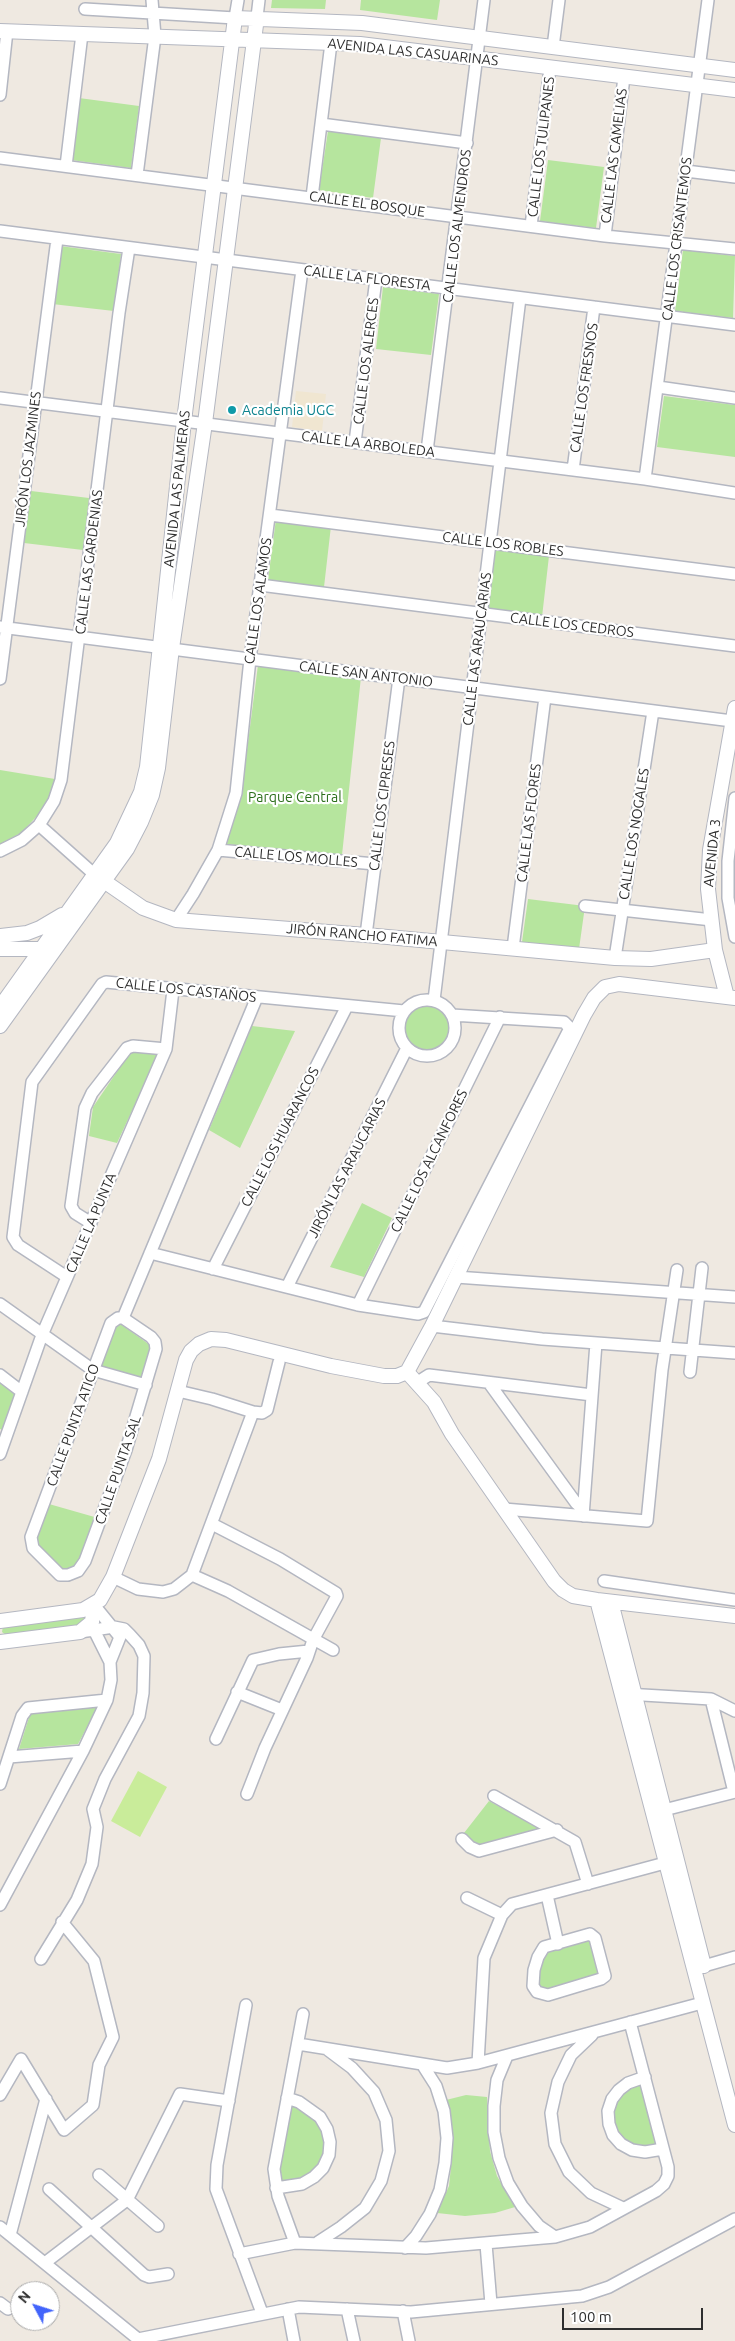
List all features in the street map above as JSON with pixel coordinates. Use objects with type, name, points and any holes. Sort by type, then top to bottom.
[{"type":"street","points":[[137,175],[155,36],[152,0]]},
{"type":"street","name":"AVENIDA LAS PALMERAS","points":[[0,1006],[71,908],[126,849],[141,822],[152,795],[158,768],[184,421],[238,0]]},
{"type":"street","name":"AVENIDA LAS PALMERAS","points":[[166,648],[205,423],[259,0]]},
{"type":"street","name":"CALLE LOS ALMENDROS","points":[[428,451],[468,142],[484,0]]},
{"type":"street","points":[[553,47],[559,0]]},
{"type":"street","name":"CALLE LOS CRISANTEMOS","points":[[645,479],[708,0]]},
{"type":"street","name":"AVENIDA LAS CASUARINAS","points":[[85,9],[362,23],[735,70]]},
{"type":"street","points":[[0,95],[4,31]]},
{"type":"street","name":"AVENIDA LAS CASUARINAS","points":[[4,31],[360,44],[735,90]]},
{"type":"street","points":[[66,166],[82,34]]},
{"type":"street","points":[[312,197],[331,43]]},
{"type":"street","name":"CALLE LOS TULIPANES","points":[[531,226],[550,68]]},
{"type":"street","name":"CALLE LAS CAMELIAS","points":[[605,236],[624,77]]},
{"type":"street","points":[[321,124],[468,142]]},
{"type":"street","name":"CALLE EL BOSQUE","points":[[0,158],[676,245],[735,249]]},
{"type":"street","points":[[686,170],[735,177]]},
{"type":"street","name":"CALLE LA FLORESTA","points":[[0,231],[735,325]]},
{"type":"street","name":"JIRÓN LOS JAZMINES","points":[[0,679],[3,627],[57,239]]},
{"type":"street","name":"CALLE LAS GARDENIAS","points":[[0,851],[22,840],[39,825],[54,801],[61,780],[129,248]]},
{"type":"street","name":"CALLE LOS ALAMOS","points":[[176,920],[218,850],[236,793],[250,659],[302,270]]},
{"type":"street","name":"CALLE LOS ALERCES","points":[[355,442],[376,279]]},
{"type":"street","name":"CALLE LAS ARAUCARIAS","points":[[434,1000],[520,298]]},
{"type":"street","name":"CALLE LOS FRESNOS","points":[[573,470],[594,307]]},
{"type":"street","points":[[658,388],[735,398]]},
{"type":"street","name":"CALLE LA ARBOLEDA","points":[[0,398],[500,460],[645,479],[735,494]]},
{"type":"street","name":"CALLE LOS ROBLES","points":[[270,515],[735,574]]},
{"type":"street","name":"CALLE LOS CEDROS","points":[[260,585],[735,646]]},
{"type":"street","name":"CALLE SAN ANTONIO","points":[[3,627],[653,711],[734,714]]},
{"type":"street","name":"CALLE LOS CIPRESES","points":[[366,935],[399,678]]},
{"type":"street","name":"CALLE LAS FLORES","points":[[513,948],[545,697]]},
{"type":"street","name":"CALLE LOS NOGALES","points":[[614,958],[653,711]]},
{"type":"street","name":"AVENIDA 3","points":[[731,998],[715,950],[708,889],[710,850],[731,756],[734,714]]},
{"type":"street","points":[[735,798],[728,861],[728,898],[735,937]]},
{"type":"street","name":"JIRÓN RANCHO FATIMA","points":[[39,825],[99,878],[143,908],[176,920],[614,958],[651,959],[715,950]]},
{"type":"street","name":"CALLE LOS MOLLES","points":[[218,850],[375,864]]},
{"type":"street","name":"AVENIDA LAS PALMERAS","points":[[0,1026],[56,947],[99,878]]},
{"type":"street","points":[[585,906],[712,920]]},
{"type":"street","points":[[0,936],[27,933],[40,928],[71,908]]},
{"type":"street","points":[[0,949],[56,947]]},
{"type":"street","name":"CALLE LOS CASTAÑOS","points":[[67,1277],[18,1244],[13,1237],[32,1082],[102,984],[106,982],[404,1011]]},
{"type":"street","points":[[0,1621],[83,1610],[94,1605],[104,1594],[159,1460],[186,1360],[191,1351],[199,1344],[211,1339],[226,1340],[331,1366],[384,1376],[396,1376],[407,1372],[432,1326],[594,998],[605,987],[619,984],[731,998]]},
{"type":"street","name":"CALLE LA PUNTA","points":[[0,1454],[42,1335],[166,1049],[173,990]]},
{"type":"street","points":[[123,1318],[257,998]]},
{"type":"street","points":[[420,1000],[434,1000],[444,1005],[452,1014],[454,1033],[445,1049],[428,1056],[415,1054],[402,1041],[398,1029],[404,1011],[420,1000]]},
{"type":"street","name":"CALLE LOS HUARANCOS","points":[[213,1268],[347,1006]]},
{"type":"street","points":[[150,1253],[358,1305],[418,1314],[424,1312],[428,1308],[570,1028],[564,1022],[452,1014]]},
{"type":"street","name":"CALLE LOS ALCANFORES","points":[[358,1305],[500,1017]]},
{"type":"street","points":[[91,1223],[75,1212],[71,1206],[85,1108],[92,1093],[127,1048],[133,1046],[166,1049]]},
{"type":"street","name":"JIRÓN LAS ARAUCARIAS","points":[[287,1287],[407,1048]]},
{"type":"street","points":[[690,1372],[702,1268]]},
{"type":"street","points":[[504,1509],[583,1512],[647,1521],[666,1348],[677,1270]]},
{"type":"street","points":[[456,1277],[735,1297]]},
{"type":"street","points":[[0,1304],[93,1370],[146,1385]]},
{"type":"street","name":"CALLE PUNTA ATICO","points":[[31,1540],[111,1323],[118,1318],[123,1318]]},
{"type":"street","name":"CALLE PUNTA SAL","points":[[31,1540],[33,1548],[60,1575],[68,1575],[78,1571],[85,1560],[103,1516],[156,1349],[155,1342],[123,1318]]},
{"type":"street","points":[[432,1326],[542,1339],[735,1352]]},
{"type":"street","points":[[583,1512],[596,1343]]},
{"type":"street","points":[[178,1392],[212,1398],[253,1412],[262,1413],[267,1410],[279,1362]]},
{"type":"street","points":[[407,1372],[434,1402],[452,1434],[554,1581],[563,1590],[573,1596],[604,1601],[735,1616]]},
{"type":"street","points":[[0,1375],[22,1392]]},
{"type":"street","points":[[418,1382],[429,1376],[592,1395]]},
{"type":"street","points":[[489,1383],[583,1512]]},
{"type":"street","points":[[112,1577],[138,1589],[163,1592],[174,1589],[192,1575],[253,1412]]},
{"type":"street","points":[[212,1524],[280,1560],[336,1593],[336,1601],[311,1645],[247,1794]]},
{"type":"street","points":[[192,1575],[228,1591],[311,1645],[333,1650]]},
{"type":"street","points":[[604,1581],[735,1600]]},
{"type":"street","points":[[604,1601],[698,1967],[702,2003],[735,2126]]},
{"type":"street","points":[[0,1905],[83,1751],[108,1700],[111,1680],[110,1662],[120,1642],[120,1637],[114,1627],[94,1605]]},
{"type":"street","points":[[87,1631],[92,1622],[94,1605]]},
{"type":"street","points":[[720,1614],[735,1620]]},
{"type":"street","points":[[0,1642],[114,1627],[124,1629],[139,1645],[144,1656],[143,1693],[139,1716],[105,1779],[93,1809],[97,1827],[92,1864],[77,1900],[41,1959]]},
{"type":"street","points":[[87,1631],[110,1662]]},
{"type":"street","points":[[216,1739],[253,1660],[311,1645]]},
{"type":"street","points":[[237,1692],[282,1710]]},
{"type":"street","points":[[628,1694],[711,1699],[735,1710]]},
{"type":"street","points":[[658,1812],[735,1792],[711,1699]]},
{"type":"street","points":[[0,1784],[22,1716],[28,1708],[108,1700]]},
{"type":"street","points":[[9,1757],[83,1751]]},
{"type":"street","points":[[494,1796],[557,1830],[575,1842],[588,1884]]},
{"type":"street","points":[[658,1812],[665,1864],[698,1967]]},
{"type":"street","points":[[462,1839],[470,1847],[479,1851],[557,1830]]},
{"type":"street","points":[[478,2063],[484,1958],[502,1915],[512,1904],[665,1864]]},
{"type":"street","points":[[546,1895],[558,1944]]},
{"type":"street","points":[[467,1898],[502,1915]]},
{"type":"street","points":[[0,2094],[21,2059],[64,2130],[93,2105],[99,2065],[113,2037],[94,1961],[62,1922]]},
{"type":"street","points":[[594,1935],[604,1976],[601,1979],[548,1995],[536,1992],[533,1986],[538,1957],[544,1948],[558,1944],[594,1935]]},
{"type":"street","points":[[698,1967],[735,1957]]},
{"type":"street","points":[[298,2044],[447,2068],[507,2056],[702,2003]]},
{"type":"street","points":[[246,2005],[216,2165],[216,2189],[262,2313]]},
{"type":"street","points":[[295,2243],[276,2188],[275,2158],[303,2014]]},
{"type":"street","points":[[239,2254],[295,2243],[318,2242],[405,2248],[486,2244],[555,2237],[590,2227],[664,2184],[668,2176],[668,2166],[630,2022]]},
{"type":"street","points":[[595,2032],[571,2055],[558,2082],[551,2114],[555,2144],[569,2172],[590,2193],[623,2208]]},
{"type":"street","points":[[318,2242],[341,2228],[365,2208],[382,2181],[389,2151],[386,2120],[374,2092],[352,2068],[326,2048]]},
{"type":"street","points":[[507,2056],[497,2080],[494,2106],[494,2132],[499,2158],[508,2183],[522,2206],[539,2226],[555,2237]]},
{"type":"street","points":[[405,2248],[416,2236],[430,2214],[440,2190],[445,2163],[447,2138],[444,2111],[436,2086],[422,2064]]},
{"type":"street","points":[[644,2077],[628,2083],[612,2099],[608,2111],[609,2124],[613,2135],[632,2150],[644,2152],[663,2149]]},
{"type":"street","points":[[46,2262],[127,2200],[180,2094],[229,2101]]},
{"type":"street","points":[[276,2188],[302,2184],[314,2178],[323,2168],[329,2155],[330,2142],[327,2128],[320,2117],[298,2102],[287,2098]]},
{"type":"street","points":[[10,2235],[46,2099]]},
{"type":"street","points":[[99,2175],[158,2226]]},
{"type":"street","points":[[49,2189],[144,2274],[149,2277],[168,2274]]},
{"type":"street","points":[[0,2227],[46,2262],[138,2339],[194,2335],[262,2313],[299,2306],[403,2311],[582,2296],[609,2287],[735,2219]]},
{"type":"street","points":[[486,2244],[491,2304]]},
{"type":"street","points":[[348,2308],[354,2341]]},
{"type":"street","points":[[288,2309],[294,2341]]},
{"type":"street","points":[[403,2311],[409,2341]]},
{"type":"shaded area","points":[[296,391],[326,394],[322,431],[292,427]]},
{"type":"green space","points":[[272,0],[326,0],[325,9],[271,8]]},
{"type":"green space","points":[[361,0],[440,0],[437,20],[360,10]]},
{"type":"green space","points":[[79,98],[139,106],[131,168],[71,160]]},
{"type":"green space","points":[[328,131],[381,138],[373,198],[319,190]]},
{"type":"green space","points":[[548,160],[604,167],[596,228],[540,221]]},
{"type":"green space","points":[[60,246],[121,254],[114,311],[52,304]]},
{"type":"green space","points":[[683,250],[735,256],[733,318],[675,311]]},
{"type":"green space","points":[[383,287],[439,294],[431,355],[376,349]]},
{"type":"green space","points":[[664,396],[735,405],[735,457],[657,447]]},
{"type":"green space","points":[[31,491],[89,498],[83,550],[24,543]]},
{"type":"green space","points":[[276,519],[331,526],[324,587],[268,580]]},
{"type":"green space","points":[[494,549],[549,556],[542,617],[486,611]]},
{"type":"green space","name":"Parque Central","points":[[258,665],[361,677],[342,855],[225,844],[242,789]]},
{"type":"green space","points":[[0,770],[55,779],[49,797],[38,815],[21,833],[0,844]]},
{"type":"green space","points":[[528,899],[585,906],[579,949],[522,942]]},
{"type":"green space","points":[[427,1004],[436,1006],[444,1011],[449,1019],[451,1028],[449,1037],[444,1045],[436,1050],[427,1052],[418,1050],[410,1045],[405,1037],[403,1028],[405,1019],[410,1011],[418,1006]]},
{"type":"green space","points":[[252,1026],[295,1031],[240,1148],[209,1130]]},
{"type":"green space","points":[[131,1051],[159,1053],[117,1143],[89,1136],[93,1107]]},
{"type":"green space","points":[[362,1203],[392,1218],[364,1277],[330,1267]]},
{"type":"green space","points":[[119,1323],[150,1345],[143,1382],[99,1366],[114,1326]]},
{"type":"green space","points":[[0,1370],[19,1385],[5,1431],[0,1429]]},
{"type":"green space","points":[[49,1504],[98,1518],[80,1562],[74,1567],[60,1570],[34,1542]]},
{"type":"green space","points":[[83,1616],[85,1620],[83,1625],[6,1635],[2,1632],[3,1626]]},
{"type":"green space","points":[[98,1707],[78,1744],[19,1749],[30,1714]]},
{"type":"green space","points":[[138,1771],[167,1787],[140,1837],[111,1821]]},
{"type":"green space","points":[[489,1801],[541,1829],[486,1845],[477,1845],[464,1833]]},
{"type":"green space","points":[[591,1938],[602,1975],[543,1991],[537,1985],[540,1963],[546,1951]]},
{"type":"green space","points":[[641,2084],[656,2146],[645,2148],[625,2141],[618,2133],[614,2123],[613,2112],[616,2102],[622,2093]]},
{"type":"green space","points":[[466,2095],[487,2097],[490,2151],[497,2176],[515,2207],[495,2213],[465,2216],[437,2213],[449,2186],[452,2157],[451,2126],[446,2100]]},
{"type":"green space","points":[[291,2106],[303,2110],[314,2117],[321,2128],[324,2139],[324,2151],[312,2172],[302,2178],[282,2181],[280,2164]]},
{"type":"place","name":"Academia UGC","points":[[232,410]]}]
